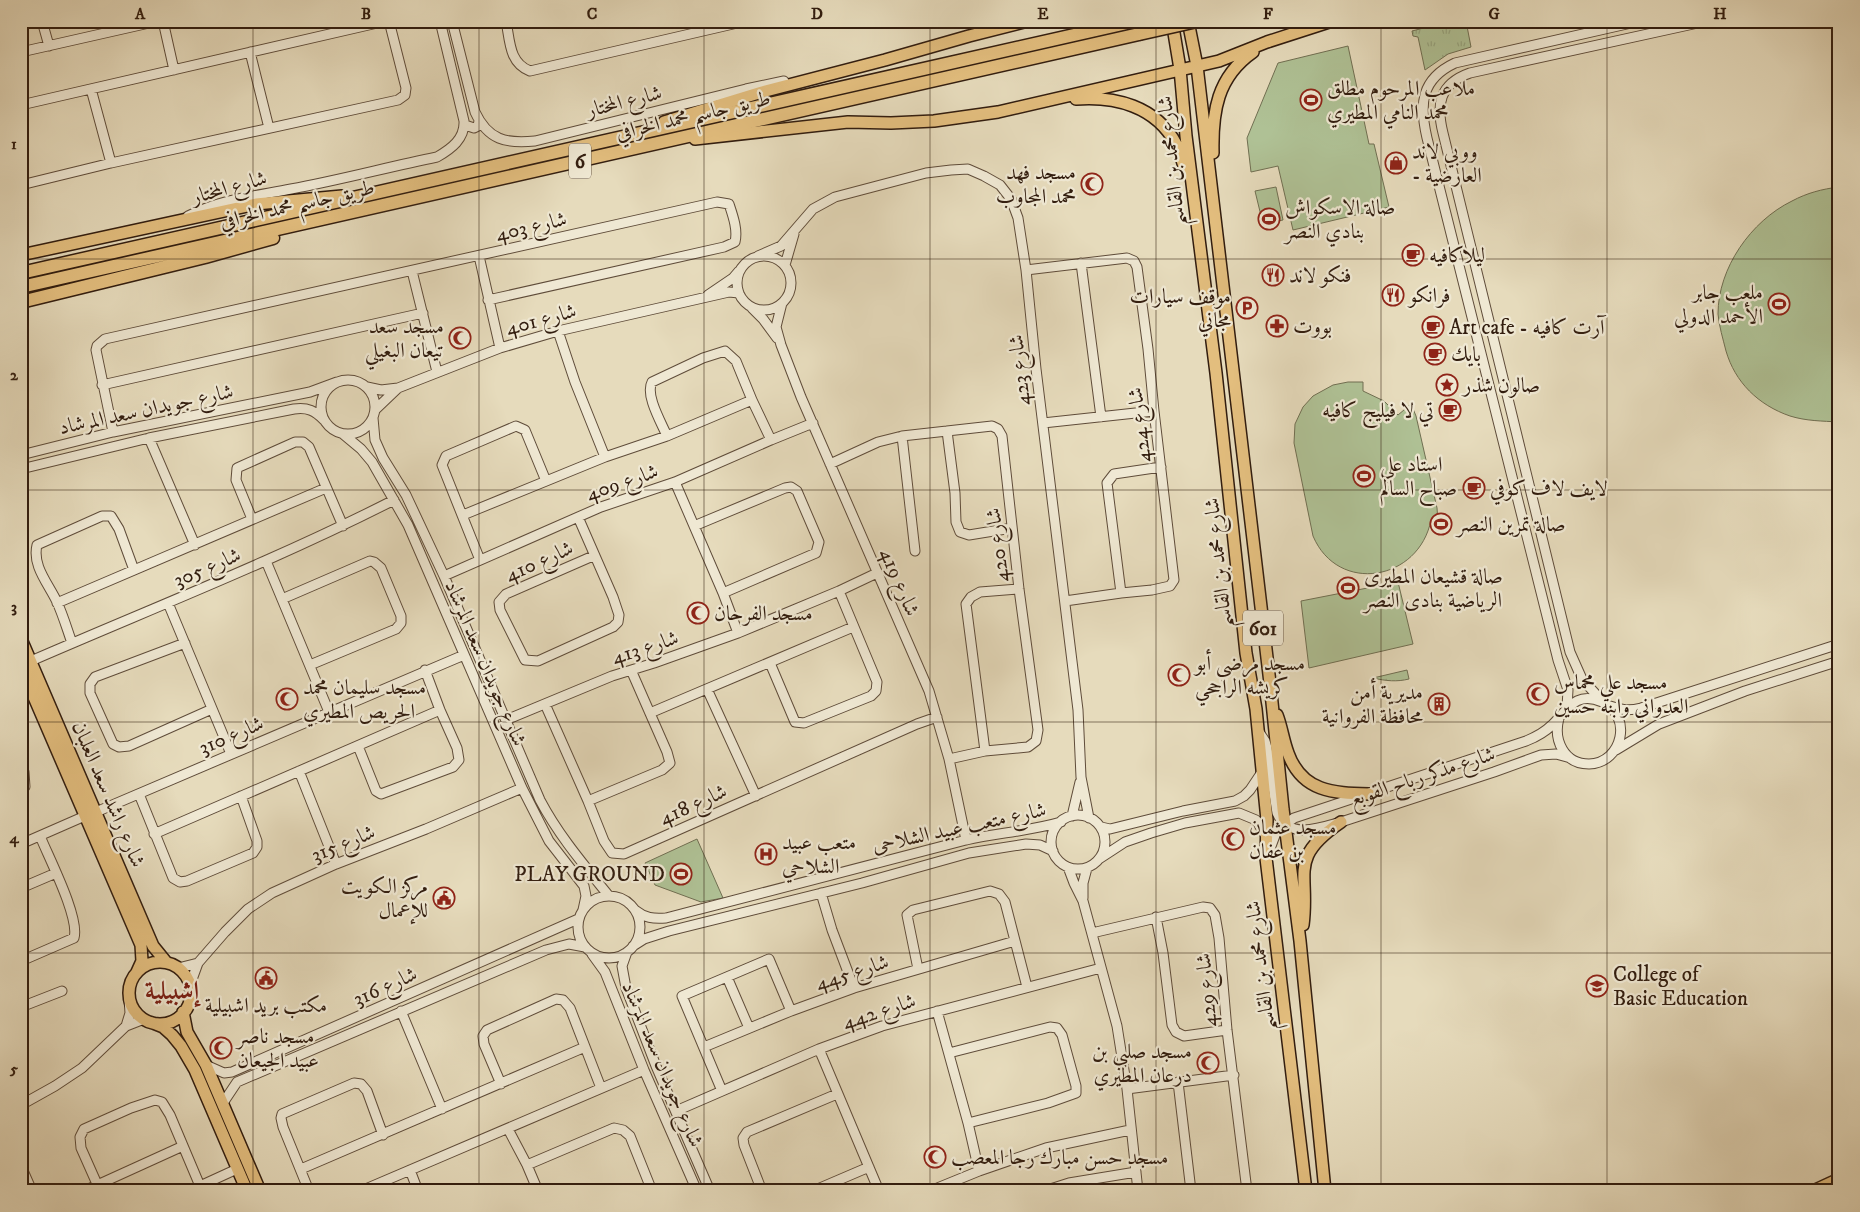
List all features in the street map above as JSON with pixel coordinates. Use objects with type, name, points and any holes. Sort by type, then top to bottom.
[{"type":"highway","name":"طريق جاسم محمد الخرافي","points":[[21,287],[1197,21]]},
{"type":"highway","name":"طريق جاسم محمد الخرافي","points":[[21,273],[1135,22]]},
{"type":"highway","points":[[21,303],[205,257],[399,202]]},
{"type":"main road","points":[[603,141],[762,92],[1028,21]]},
{"type":"main road","name":"شارع محمد بن القاسم","points":[[1172,21],[1180,69],[1216,373],[1246,652],[1256,704],[1268,826],[1266,858],[1306,1191]]},
{"type":"main road","name":"شارع محمد بن القاسم","points":[[1188,21],[1197,66],[1300,942],[1325,1191]]},
{"type":"main road","points":[[656,144],[839,123],[891,123],[956,118],[1040,102],[1232,57],[1268,42],[1332,21]]},
{"type":"main road","points":[[1212,204],[1214,179],[1213,120],[1217,100],[1225,82],[1238,65],[1268,42]]},
{"type":"main road","points":[[1040,102],[1096,98],[1125,102],[1151,115],[1163,125],[1176,142],[1193,190]]},
{"type":"main road","points":[[21,255],[256,204],[381,192]]},
{"type":"main road","name":"شارع راشد سعد العلبان","points":[[21,639],[32,693],[70,781],[91,814],[153,946],[166,962]]},
{"type":"main road","name":"شارع راشد سعد العلبان","points":[[26,664],[43,690],[82,776],[91,814],[141,945],[142,961],[137,972]]},
{"type":"main road","points":[[32,693],[36,687],[43,690]]},
{"type":"main road","points":[[1272,707],[1280,722],[1290,760],[1303,777],[1321,789],[1332,792],[1369,794]]},
{"type":"main road","points":[[70,781],[78,780],[82,776]]},
{"type":"main road","points":[[1300,942],[1304,911],[1303,885],[1305,861],[1319,838],[1341,822]]},
{"type":"main road","points":[[148,1021],[170,1022],[183,1012],[190,999],[190,985],[183,972],[166,962],[155,962],[137,972],[131,980],[129,1000],[132,1008],[148,1021],[164,1028],[172,1035],[191,1062],[210,1102],[247,1191]]},
{"type":"main road","points":[[183,1012],[187,1032],[206,1065],[260,1191]]},
{"type":"main road","points":[[1813,1191],[1839,1179]]},
{"type":"street","points":[[42,21],[49,46]]},
{"type":"street","points":[[21,52],[158,21]]},
{"type":"street","points":[[163,21],[174,70]]},
{"type":"street","points":[[21,105],[387,21],[406,88],[406,95],[398,100],[111,163],[21,185]]},
{"type":"street","points":[[440,21],[465,125],[474,128],[478,126],[479,121],[475,112],[452,21]]},
{"type":"street","points":[[506,21],[514,60],[521,68],[530,71],[746,21]]},
{"type":"street","points":[[1567,707],[1567,684],[1556,651],[1427,138],[1422,116],[1424,97],[1432,80],[1446,67],[1464,60],[1640,21]]},
{"type":"street","points":[[1662,31],[1664,21]]},
{"type":"street","points":[[1616,750],[1620,742],[1621,726],[1619,718],[1606,703],[1588,688],[1573,661],[1439,117],[1442,96],[1446,89],[1456,79],[1470,73],[1662,31],[1675,24],[1707,21]]},
{"type":"street","points":[[250,52],[269,128]]},
{"type":"street","name":"شارع المختار","points":[[479,121],[486,130],[500,139],[517,143],[535,141],[746,89],[885,60]]},
{"type":"street","points":[[91,89],[111,163]]},
{"type":"street","name":"شارع المختار","points":[[177,221],[204,208],[238,198],[291,189],[437,157],[456,145],[465,125]]},
{"type":"street","points":[[1427,138],[1434,136],[1438,138],[1452,188],[1458,197]]},
{"type":"street","name":"شارع 423","points":[[758,256],[780,246],[813,209],[835,197],[926,173],[968,169],[1000,185],[1011,199],[1018,218],[1026,270],[1078,710],[1081,777],[1089,818]]},
{"type":"street","name":"شارع 403","points":[[112,432],[96,350],[97,346],[105,339],[717,202],[728,204],[737,234],[735,242],[724,248],[488,300]]},
{"type":"street","name":"شارع 423","points":[[785,265],[796,227]]},
{"type":"street","points":[[479,256],[500,348]]},
{"type":"street","points":[[758,256],[768,256],[777,259],[785,265],[790,274],[791,284],[789,294],[782,303],[773,308],[761,310],[750,306],[739,293],[737,281],[741,269],[748,261],[758,256]]},
{"type":"street","name":"شارع 424","points":[[1026,270],[1127,258],[1134,261],[1137,267],[1148,349],[1173,584],[1152,590],[1064,601]]},
{"type":"street","points":[[1081,263],[1101,417]]},
{"type":"street","name":"شارع 401","points":[[698,300],[732,278],[741,269]]},
{"type":"street","points":[[412,271],[438,372]]},
{"type":"street","name":"شارع 401","points":[[367,387],[381,390],[398,388],[500,348],[558,331],[729,292],[739,293]]},
{"type":"street","name":"شارع 419","points":[[782,303],[776,326],[781,345],[830,464],[929,691],[949,759],[966,840]]},
{"type":"street","name":"شارع 419","points":[[750,306],[781,345]]},
{"type":"street","points":[[102,385],[423,313]]},
{"type":"street","points":[[558,331],[575,382],[605,457]]},
{"type":"street","points":[[667,436],[650,396],[649,388],[652,382],[703,358],[725,351],[736,361],[771,440]]},
{"type":"street","points":[[1487,378],[1502,374]]},
{"type":"street","points":[[353,380],[367,387],[372,394],[374,414],[368,426],[352,434],[343,434],[329,427],[321,413],[322,398],[325,392],[337,382],[353,380]]},
{"type":"street","name":"شارع جويدان سعد المرشاد","points":[[21,455],[112,432],[310,392],[337,382]]},
{"type":"street","name":"شارع 401","points":[[374,414],[398,388]]},
{"type":"street","points":[[463,515],[605,457],[667,436],[752,400]]},
{"type":"street","name":"شارع جويدان سعد المرشاد","points":[[21,469],[149,438],[294,408],[315,411],[324,420]]},
{"type":"street","points":[[1043,423],[1154,411]]},
{"type":"street","name":"شارع جويدان سعد المرشاد","points":[[374,414],[373,431],[378,448],[406,495],[444,576],[540,800],[570,849],[609,896]]},
{"type":"street","name":"شارع 409","points":[[444,576],[601,507],[675,482],[813,423]]},
{"type":"street","points":[[480,560],[463,515],[447,481],[442,460],[446,456],[516,426],[521,427],[525,430],[546,481]]},
{"type":"street","name":"شارع 420","points":[[830,464],[878,442],[902,436],[992,426],[998,429],[1002,436],[1019,589],[1038,730],[1036,741],[1028,748],[985,751],[949,759]]},
{"type":"street","points":[[947,431],[955,493],[956,522],[960,532],[969,535],[1012,528]]},
{"type":"street","name":"شارع جويدان سعد المرشاد","points":[[343,434],[361,449],[372,462],[408,524],[522,788],[549,841],[584,886],[586,896],[582,910]]},
{"type":"street","points":[[902,436],[915,551]]},
{"type":"street","points":[[149,438],[195,545]]},
{"type":"street","points":[[252,519],[236,480],[237,468],[295,442],[303,442],[309,447],[344,526]]},
{"type":"street","points":[[1121,593],[1107,483],[1114,474],[1161,467]]},
{"type":"street","points":[[675,482],[723,593],[738,633]]},
{"type":"street","points":[[694,526],[785,488],[791,487],[797,491],[819,542],[816,553],[723,593]]},
{"type":"street","points":[[57,603],[326,488]]},
{"type":"street","name":"شارع 305","points":[[26,664],[266,561],[344,526],[394,500]]},
{"type":"street","points":[[72,643],[57,603],[37,566],[35,554],[37,545],[102,516],[110,516],[119,529],[134,570]]},
{"type":"street","name":"شارع 410","points":[[578,517],[593,556],[613,597],[619,615],[618,622],[613,627],[538,661],[525,660],[500,610],[499,602],[506,594],[593,556]]},
{"type":"street","points":[[266,561],[329,712]]},
{"type":"street","points":[[282,599],[370,561],[381,568],[401,616],[402,623],[396,629],[310,665]]},
{"type":"street","name":"شارع 413","points":[[506,720],[612,676],[738,633],[877,572]]},
{"type":"street","points":[[985,751],[966,604],[971,597],[980,592],[1019,589]]},
{"type":"street","points":[[770,663],[795,722],[804,723],[871,696],[876,691],[877,682],[839,590]]},
{"type":"street","points":[[168,603],[231,754]]},
{"type":"street","points":[[650,713],[853,627]]},
{"type":"street","points":[[185,643],[95,678],[90,684],[90,693],[113,744],[119,747],[129,746],[212,710]]},
{"type":"street","points":[[1839,644],[1641,708],[1622,710],[1606,703],[1584,699],[1567,707],[1559,718],[1556,727],[1559,744],[1570,758],[1584,763],[1600,762],[1659,724],[1745,691],[1839,661]]},
{"type":"street","name":"شارع 310","points":[[21,844],[425,670],[464,655]]},
{"type":"street","points":[[358,746],[376,790],[380,794],[453,767],[459,760],[458,748],[440,710],[425,670]]},
{"type":"street","points":[[588,802],[667,768],[670,763],[631,670]]},
{"type":"street","points":[[707,689],[756,796]]},
{"type":"street","name":"شارع 418","points":[[545,704],[604,841],[612,853],[624,854],[917,724],[937,717]]},
{"type":"street","points":[[154,834],[440,710]]},
{"type":"street","name":"شارع مذكر رباح القوبع","points":[[1266,858],[1271,850],[1275,833],[1286,824],[1306,814],[1526,741],[1541,734],[1559,718]]},
{"type":"street","points":[[1258,732],[1266,744],[1277,814],[1286,824]]},
{"type":"street","name":"شارع مذكر رباح القوبع","points":[[1286,824],[1294,829],[1315,829],[1494,772],[1540,755],[1556,754],[1570,758]]},
{"type":"street","points":[[21,766],[24,772],[25,787],[21,790]]},
{"type":"street","points":[[299,770],[336,864]]},
{"type":"street","points":[[1262,772],[1250,790],[1235,801],[1183,811],[1110,829],[1101,827],[1089,818],[1072,816],[1060,822],[1052,836],[1053,851],[1062,863],[1068,867],[1081,869],[1087,868],[1124,842],[1151,832],[1185,823],[1239,813],[1256,820],[1266,836]]},
{"type":"street","name":"شارع 423","points":[[1072,816],[1081,777]]},
{"type":"street","name":"شارع 315","points":[[190,985],[198,963],[225,932],[248,909],[272,893],[336,864],[426,829],[522,788]]},
{"type":"street","points":[[139,794],[173,878],[180,882],[187,881],[253,853],[258,848],[241,796]]},
{"type":"street","points":[[1235,801],[1242,806],[1242,810],[1239,813]]},
{"type":"street","name":"شارع متعب عبيد الشلاحى","points":[[635,910],[644,917],[666,918],[966,840],[995,833],[1040,828],[1060,822]]},
{"type":"street","points":[[1099,859],[1105,844],[1101,827]]},
{"type":"street","points":[[21,960],[74,938],[76,926],[71,909],[40,836]]},
{"type":"street","name":"شارع متعب عبيد الشلاحى","points":[[630,949],[644,939],[663,933],[968,853],[995,847],[1026,844],[1040,845],[1053,851]]},
{"type":"street","points":[[1068,867],[1083,901],[1117,1026],[1127,1089],[1138,1191]]},
{"type":"street","points":[[1083,901],[1083,883],[1087,868]]},
{"type":"street","points":[[21,888],[56,873]]},
{"type":"street","points":[[918,969],[907,915],[912,910],[990,892],[999,894],[1005,902],[1027,987]]},
{"type":"street","points":[[821,893],[832,930],[854,988]]},
{"type":"street","points":[[609,896],[619,898],[635,910],[640,928],[638,938],[630,949],[619,957],[610,958],[600,957],[588,950],[579,939],[577,929],[578,919],[582,910],[594,900],[609,896]]},
{"type":"street","name":"شارع 429","points":[[1092,932],[1203,906],[1210,908],[1215,915],[1219,938],[1227,1030],[1248,1191]]},
{"type":"street","points":[[1156,917],[1163,953],[1172,1025],[1176,1032],[1184,1036],[1227,1030]]},
{"type":"street","name":"شارع 316","points":[[232,1072],[578,919]]},
{"type":"street","points":[[543,936],[548,941],[546,950]]},
{"type":"street","name":"شارع 445","points":[[704,1047],[791,1011],[854,988],[1016,941]]},
{"type":"street","name":"شارع 316","points":[[237,1082],[546,950],[569,944],[588,950]]},
{"type":"street","name":"شارع جويدان سعد المرشاد","points":[[630,949],[622,966],[626,988],[656,1066],[710,1191]]},
{"type":"street","name":"شارع جويدان سعد المرشاد","points":[[588,950],[605,972],[644,1070],[697,1191]]},
{"type":"street","points":[[722,1091],[682,996],[769,959],[791,1011]]},
{"type":"street","points":[[178,968],[198,963]]},
{"type":"street","name":"شارع 442","points":[[676,1111],[819,1049],[882,1026],[1101,968]]},
{"type":"street","points":[[727,977],[749,1028]]},
{"type":"street","points":[[21,1007],[62,991]]},
{"type":"street","points":[[501,1084],[484,1044],[483,1036],[487,1030],[556,999],[563,1000],[570,1008],[601,1088]]},
{"type":"street","points":[[21,1104],[55,1086],[82,1068],[126,1026],[130,1013],[129,1000]]},
{"type":"street","points":[[401,1011],[442,1109]]},
{"type":"street","points":[[937,1011],[968,1123],[979,1171]]},
{"type":"street","points":[[126,1026],[148,1021]]},
{"type":"street","points":[[949,1053],[1050,1027],[1057,1028],[1062,1035],[1076,1086],[1076,1093],[1048,1103],[968,1123]]},
{"type":"street","points":[[301,1169],[585,1047]]},
{"type":"street","points":[[819,1049],[878,1191]]},
{"type":"street","points":[[206,1065],[224,1073],[232,1072],[231,1076],[237,1082],[223,1103]]},
{"type":"street","points":[[361,1191],[644,1070]]},
{"type":"street","points":[[1127,1089],[1234,1075]]},
{"type":"street","points":[[1178,1082],[1191,1191]]},
{"type":"street","points":[[309,1191],[283,1127],[282,1114],[354,1083],[361,1084],[367,1091],[383,1135]]},
{"type":"street","points":[[762,1191],[744,1146],[743,1138],[747,1132],[837,1094]]},
{"type":"street","points":[[97,1184],[82,1148],[80,1137],[84,1129],[155,1100],[162,1102],[170,1115],[200,1186]]},
{"type":"street","points":[[527,1165],[614,1128],[623,1130],[630,1136],[652,1191]]},
{"type":"street","points":[[508,1129],[538,1191]]},
{"type":"street","points":[[930,1191],[979,1171],[1046,1148],[1130,1130]]},
{"type":"street","points":[[84,1191],[183,1146]]},
{"type":"street","points":[[21,1166],[32,1191]]},
{"type":"street","points":[[813,1191],[869,1167]]},
{"type":"street","points":[[189,1191],[237,1169]]},
{"type":"street","points":[[410,1170],[418,1191]]},
{"type":"street","points":[[1044,1191],[1069,1183],[1136,1172]]},
{"type":"green space","points":[[1451,21],[1466,21],[1471,47],[1448,54],[1425,70],[1418,37],[1413,36],[1412,31]]},
{"type":"green space","name":"ملاعب المرحوم مطلق محمد النامي المطيري","points":[[1348,46],[1369,144],[1374,144],[1389,207],[1293,230],[1278,166],[1251,172],[1247,138],[1278,63]]},
{"type":"green space","points":[[1276,187],[1283,220],[1263,224],[1255,191]]},
{"type":"green space","name":"ملعب جابر الأحمد الدولي","points":[[1839,187],[1839,422],[1808,420],[1790,416],[1768,406],[1749,391],[1735,373],[1726,351],[1719,323],[1719,297],[1731,263],[1751,233],[1763,221],[1777,210],[1803,196]]},
{"type":"green space","points":[[1363,382],[1363,391],[1384,401],[1398,415],[1411,404],[1416,416],[1437,508],[1438,522],[1431,520],[1424,541],[1411,557],[1395,567],[1377,573],[1358,573],[1340,567],[1325,555],[1313,536],[1294,443],[1295,424],[1303,407],[1313,396],[1333,385]]},
{"type":"green space","points":[[1398,582],[1413,644],[1309,668],[1301,601]]},
{"type":"green space","points":[[1407,670],[1409,679],[1391,681],[1373,678]]},
{"type":"green space","name":"PLAY GROUND","points":[[697,839],[723,898],[701,902],[655,885],[645,863]]},
{"type":"place","name":"ملاعب المرحوم مطلق محمد النامي المطيري","points":[[1311,100]]},
{"type":"place","name":"ووبي لاند - العارضية","points":[[1396,163]]},
{"type":"place","name":"مسجد فهد محمد المجاوب","points":[[1092,184]]},
{"type":"place","name":"صالة الاسكواش بنادي النصر","points":[[1269,219]]},
{"type":"place","name":"ليلاكافيه","points":[[1413,255]]},
{"type":"place","name":"فنكو لاند","points":[[1273,275]]},
{"type":"place","name":"فرانكو","points":[[1393,295]]},
{"type":"place","name":"ملعب جابر الأحمد الدولي","points":[[1779,304]]},
{"type":"place","name":"موقف سيارات مجاني","points":[[1247,308]]},
{"type":"place","name":"بووت","points":[[1277,326]]},
{"type":"place","name":"Art cafe - آرت كافيه","points":[[1433,327]]},
{"type":"place","name":"مسجد سعد تيعان البغيلي","points":[[460,338]]},
{"type":"place","name":"بايك","points":[[1435,354]]},
{"type":"place","name":"صالون شذر","points":[[1447,385]]},
{"type":"place","name":"تي لا فيليج كافيه","points":[[1450,410]]},
{"type":"place","name":"استاد علي صباح السالم","points":[[1364,476]]},
{"type":"place","name":"لايف لاف كوفي","points":[[1474,488]]},
{"type":"place","name":"صالة تمرين النصر","points":[[1441,524]]},
{"type":"place","name":"صالة قشيعان المطيرى الرياضية بنادى النصر","points":[[1348,588]]},
{"type":"place","name":"مسجد الفرحان","points":[[698,613]]},
{"type":"place","name":"مسجد مرضي أبو كريشه الراجحي","points":[[1179,675]]},
{"type":"place","name":"مسجد علي محماس العدواني وابنه حسين","points":[[1538,694]]},
{"type":"place","name":"مسجد سليمان محمد الحريص المطيري","points":[[287,699]]},
{"type":"place","name":"مديرية أمن محافظة الفروانية","points":[[1439,704]]},
{"type":"place","name":"مسجد عثمان بن عفان","points":[[1233,839]]},
{"type":"place","name":"متعب عبيد الشلاحي","points":[[766,854]]},
{"type":"place","name":"PLAY GROUND","points":[[681,874]]},
{"type":"place","name":"مركز الكويت للإعمال","points":[[444,898]]},
{"type":"place","name":"مكتب بريد اشبيلية","points":[[266,978]]},
{"type":"place","name":"College of Basic Education","points":[[1597,986]]},
{"type":"place","name":"مسجد ناصر عبيد الجيعان","points":[[221,1048]]},
{"type":"place","name":"مسجد صلبي بن درعان المطيري","points":[[1208,1063]]},
{"type":"place","name":"مسجد حسن مبارك رجا المعصب","points":[[935,1157]]},
{"type":"district","name":"إشبيلية","points":[[172,990]]}]
